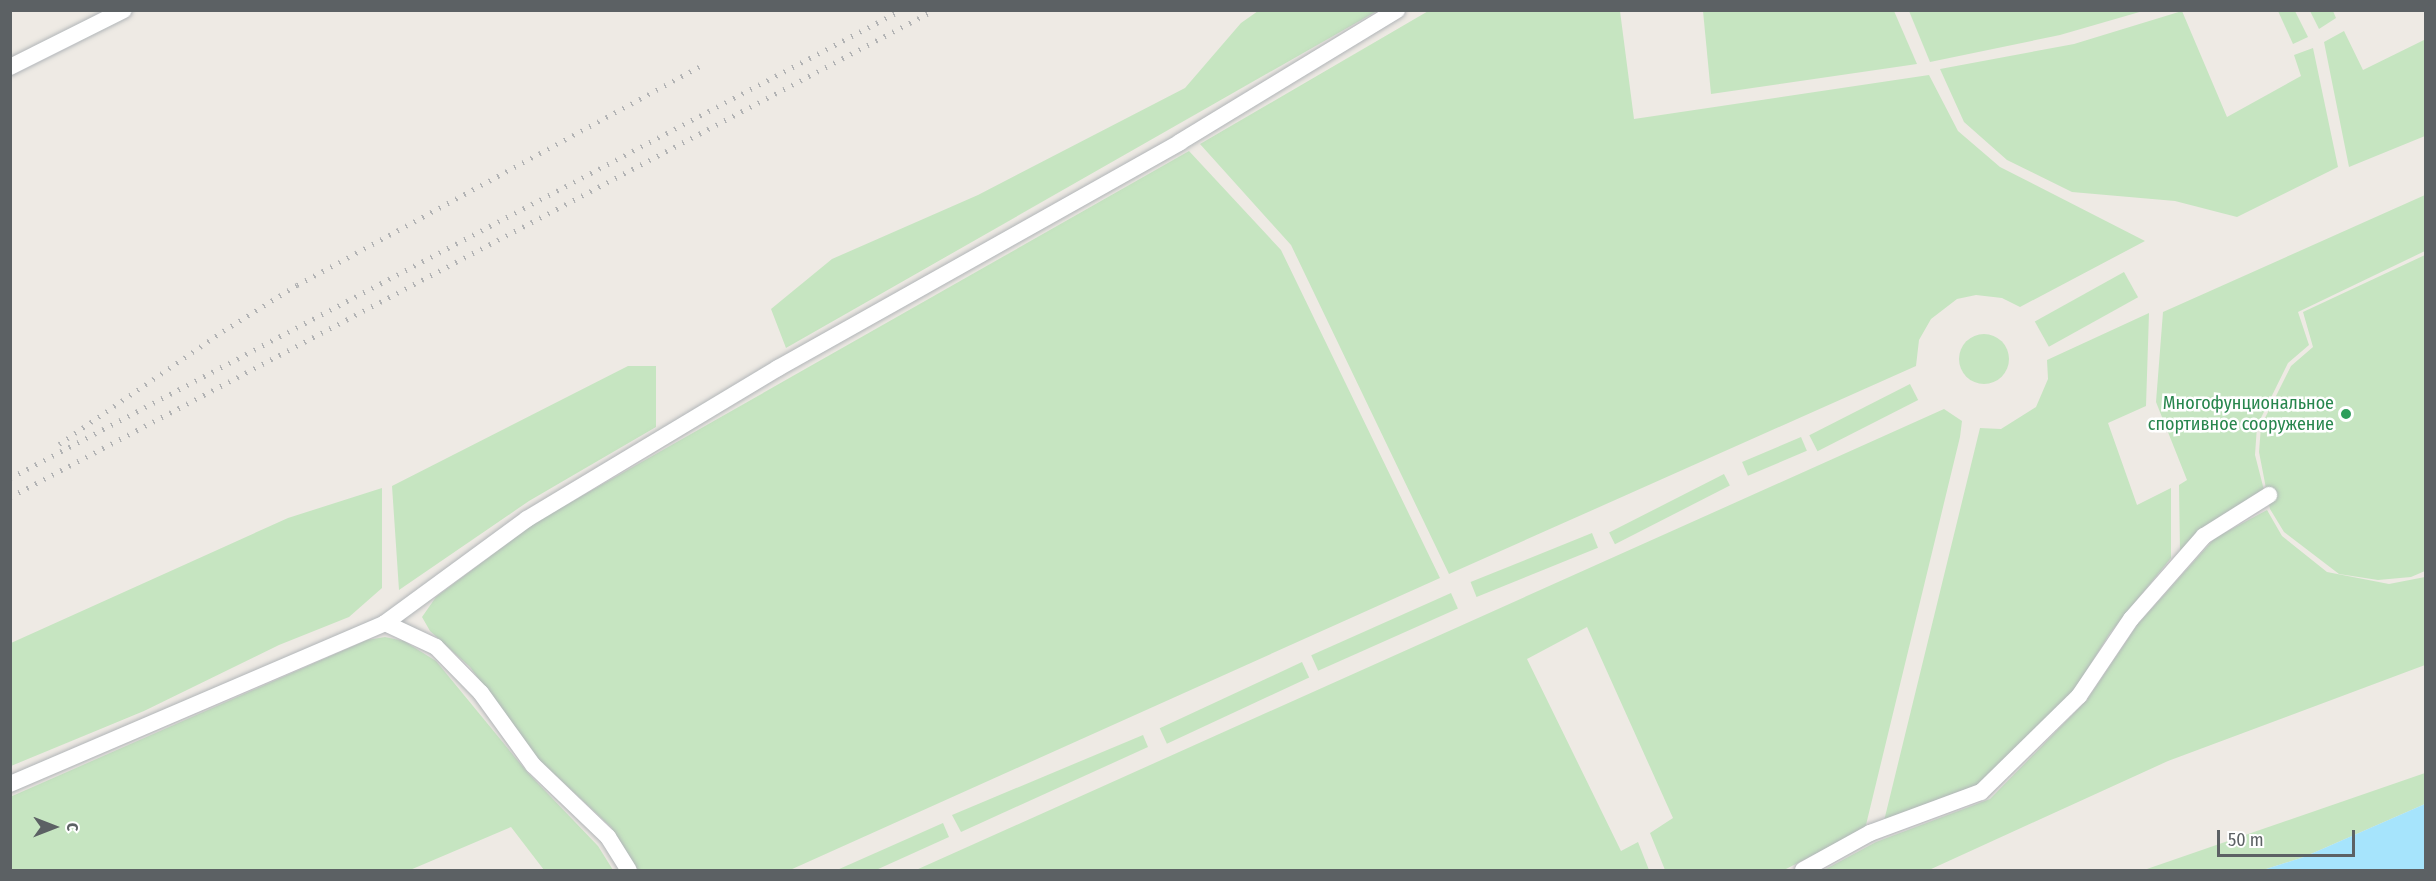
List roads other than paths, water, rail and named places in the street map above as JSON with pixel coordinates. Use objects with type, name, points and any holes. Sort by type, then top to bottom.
[{"type":"street","points":[[10,67],[124,10]]},
{"type":"street","points":[[10,784],[385,623],[527,519],[778,368],[1180,142],[1397,10]]},
{"type":"street","points":[[1803,870],[1870,833],[1981,792],[2079,696],[2131,619],[2204,536],[2269,495]]},
{"type":"street","points":[[385,623],[443,655],[481,693],[533,765],[608,837],[629,870]]},
{"type":"water","points":[[2425,804],[2425,870],[2263,870],[2304,857]]},
{"type":"railway","points":[[10,478],[901,10]]},
{"type":"railway","points":[[10,497],[934,10]]},
{"type":"railway","points":[[59,444],[223,331],[297,285],[706,63]]},
{"type":"place","name":"Многофунциональное спортивное сооружение","points":[[2346,414]]}]
